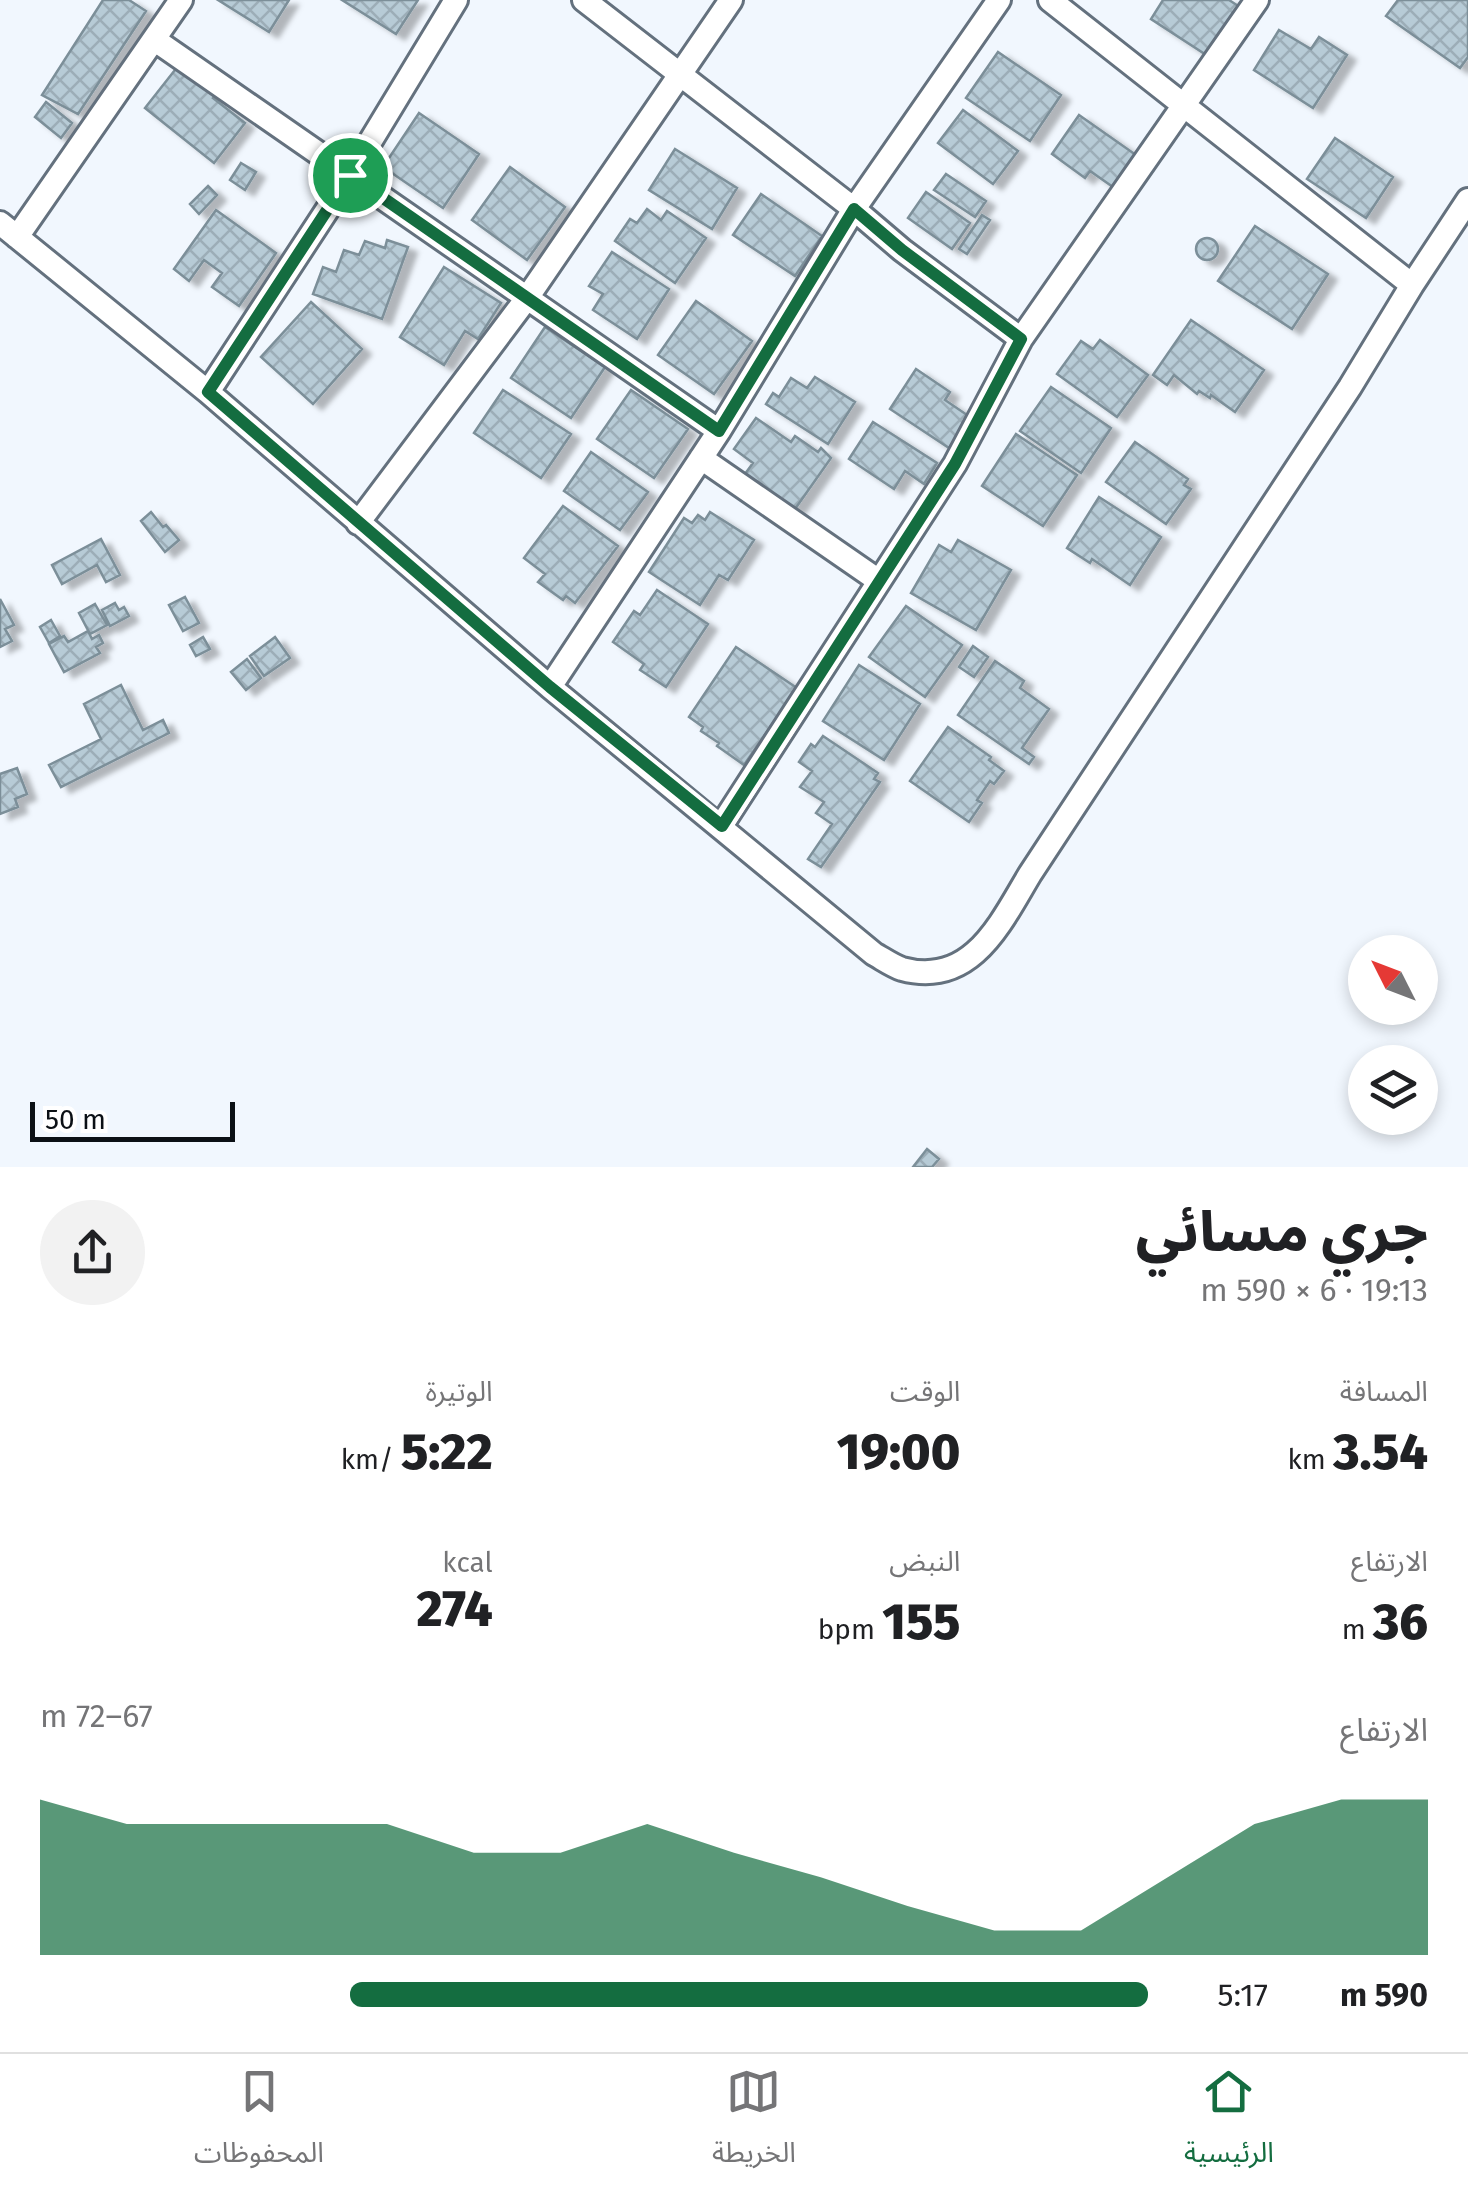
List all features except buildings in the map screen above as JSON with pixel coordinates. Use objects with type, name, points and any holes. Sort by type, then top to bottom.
[{"type":"street","points":[[181,0],[155,40],[9,230],[208,392],[550,687],[874,954],[901,968],[930,972],[960,964],[984,946],[1468,200]]},
{"type":"street","points":[[208,392],[350,175],[456,0]]},
{"type":"street","points":[[584,0],[1021,339]]},
{"type":"street","points":[[358,523],[527,298],[731,0]]},
{"type":"street","points":[[550,687],[702,458],[854,209],[999,0]]},
{"type":"street","points":[[1050,0],[1412,285]]},
{"type":"street","points":[[722,826],[955,464],[1021,339],[1257,0]]},
{"type":"street","points":[[155,40],[719,431]]},
{"type":"street","points":[[702,458],[880,581]]},
{"type":"route","points":[[350,175],[719,431],[854,209],[1021,339],[955,464],[722,826],[550,687],[208,392],[350,175]]}]
